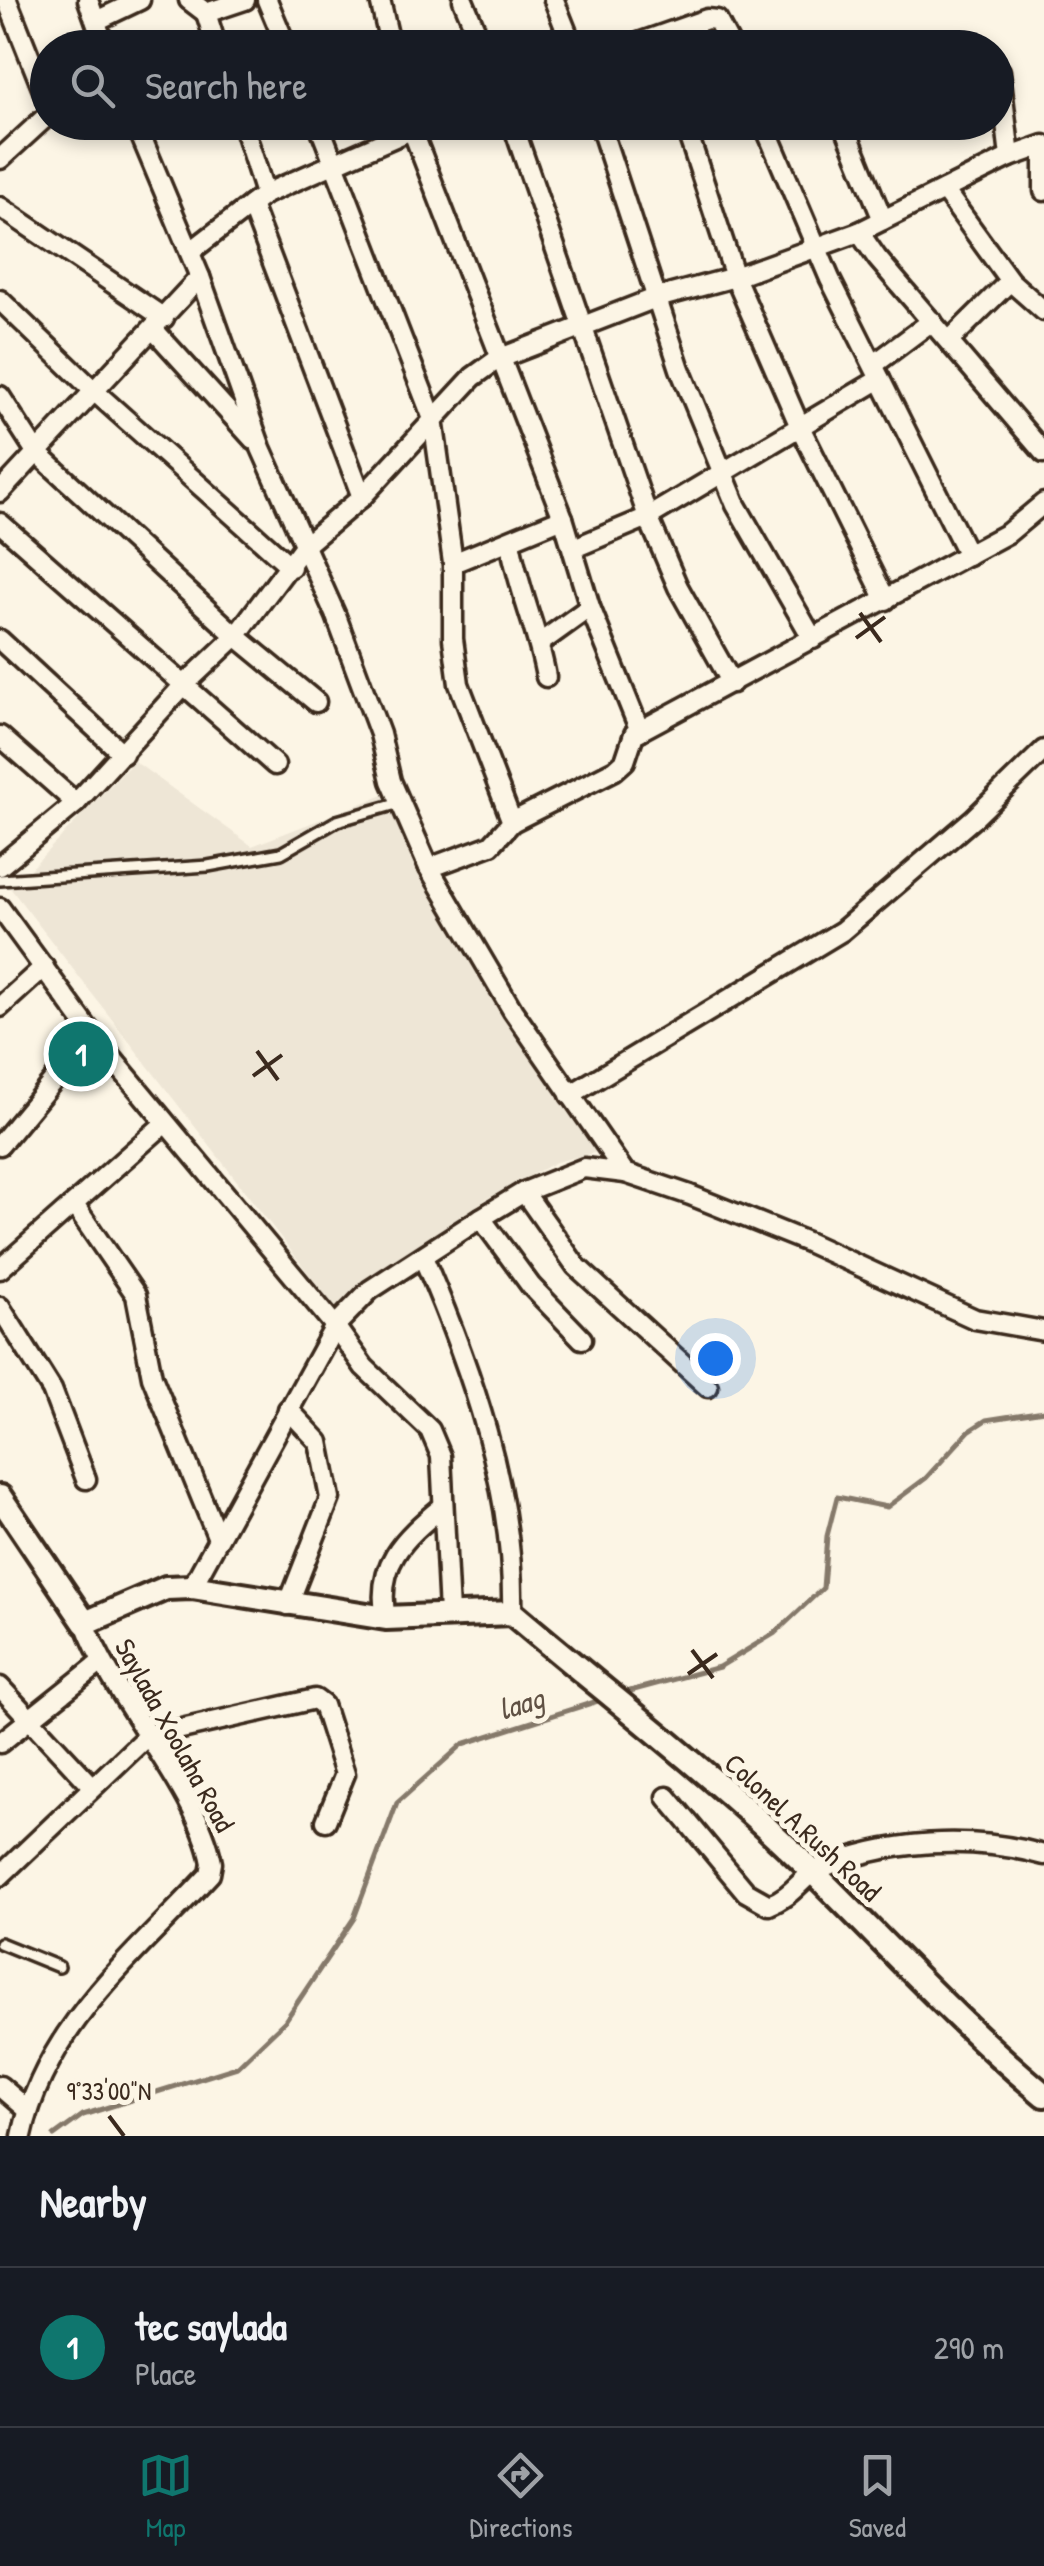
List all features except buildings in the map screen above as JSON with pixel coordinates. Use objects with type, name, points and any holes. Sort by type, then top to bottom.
[{"type":"street","points":[[7,0],[30,58]]},
{"type":"street","points":[[88,0],[99,30]]},
{"type":"street","points":[[96,21],[140,0]]},
{"type":"street","points":[[188,0],[206,13],[211,30]]},
{"type":"street","points":[[206,13],[245,0]]},
{"type":"street","points":[[267,0],[280,30]]},
{"type":"street","points":[[380,0],[387,30]]},
{"type":"street","points":[[462,0],[475,30]]},
{"type":"street","points":[[554,0],[566,30]]},
{"type":"street","points":[[684,30],[707,19],[717,20],[722,30]]},
{"type":"street","points":[[0,159],[30,132]]},
{"type":"street","points":[[142,140],[200,277],[261,448],[336,616],[380,734],[400,803],[429,868],[570,1096],[625,1173]]},
{"type":"street","points":[[246,140],[258,199],[362,496]]},
{"type":"street","points":[[325,140],[433,418],[453,563],[453,639],[458,684],[512,822]]},
{"type":"street","points":[[190,252],[258,199],[383,140]]},
{"type":"street","points":[[415,140],[498,359],[564,518],[590,607],[640,731]]},
{"type":"street","points":[[518,140],[648,517],[678,587],[732,683]]},
{"type":"street","points":[[604,140],[653,300],[763,555],[812,639]]},
{"type":"street","points":[[690,140],[735,278],[801,429],[886,600]]},
{"type":"street","points":[[770,140],[816,250],[968,555]]},
{"type":"street","points":[[851,140],[883,220]]},
{"type":"street","points":[[1008,140],[1010,157]]},
{"type":"street","points":[[0,866],[76,803],[183,686],[236,636],[303,546],[362,496],[473,377],[498,359],[653,300],[735,278],[816,250],[1010,157],[1044,145]]},
{"type":"street","points":[[1044,156],[1044,191]]},
{"type":"street","points":[[944,190],[1010,281],[1044,311]]},
{"type":"street","points":[[0,208],[158,324],[261,448]]},
{"type":"street","points":[[859,232],[1044,452]]},
{"type":"street","points":[[0,492],[200,277]]},
{"type":"street","points":[[949,341],[1010,281]]},
{"type":"street","points":[[0,300],[94,391],[290,566]]},
{"type":"street","points":[[574,548],[648,517],[801,429],[878,372],[932,321]]},
{"type":"street","points":[[0,396],[36,452],[236,636],[316,702]]},
{"type":"street","points":[[429,868],[491,845],[512,822],[615,770],[625,761],[631,737],[640,731],[1008,534],[1044,503]]},
{"type":"street","points":[[453,563],[564,518]]},
{"type":"street","points":[[0,523],[276,765]]},
{"type":"street","points":[[510,541],[518,590],[540,643],[546,677]]},
{"type":"street","points":[[540,643],[590,607]]},
{"type":"street","points":[[0,640],[123,754]]},
{"type":"street","points":[[0,736],[76,803]]},
{"type":"street","points":[[570,1096],[842,932],[974,818],[1044,750]]},
{"type":"street","points":[[0,908],[92,1034],[335,1326],[364,1367],[430,1430],[441,1456],[449,1613]]},
{"type":"street","points":[[0,1007],[44,968]]},
{"type":"street","points":[[0,1145],[92,1034]]},
{"type":"street","points":[[0,1269],[164,1124]]},
{"type":"street","points":[[192,1587],[335,1326],[370,1290],[481,1218],[524,1192],[584,1168],[625,1173],[807,1242],[975,1320],[1044,1331]]},
{"type":"street","points":[[524,1192],[576,1266],[708,1386]]},
{"type":"street","points":[[75,1206],[136,1295],[152,1377],[217,1536]]},
{"type":"street","points":[[481,1218],[531,1286],[582,1339]]},
{"type":"street","points":[[0,1496],[85,1622],[166,1588],[192,1587],[386,1618],[512,1613],[513,1568],[507,1519],[472,1386],[423,1257]]},
{"type":"street","points":[[0,1307],[52,1390],[86,1479]]},
{"type":"street","points":[[288,1409],[318,1442],[330,1498],[288,1604]]},
{"type":"street","points":[[386,1618],[380,1591],[390,1560],[416,1528],[442,1507]]},
{"type":"street","name":"Colonel A.Rush Road","points":[[512,1613],[813,1872],[958,2022],[1044,2095]]},
{"type":"street","name":"Saylada Xoolaha Road","points":[[23,2135],[28,2110],[56,2044],[210,1874],[210,1851],[193,1816],[100,1663],[85,1622]]},
{"type":"street","points":[[0,1744],[100,1663]]},
{"type":"street","points":[[0,1687],[91,1785]]},
{"type":"street","points":[[0,1876],[91,1785],[146,1737],[315,1699],[323,1705],[346,1774],[326,1821]]},
{"type":"street","points":[[667,1797],[746,1892],[768,1905],[799,1889],[813,1872],[871,1852],[960,1842],[1004,1844],[1044,1855]]},
{"type":"street","points":[[0,2086],[28,2110]]},
{"type":"lane","points":[[0,880],[208,866],[280,853],[337,820],[400,803]]},
{"type":"lane","points":[[0,1944],[60,1967]]},
{"type":"shaded area","points":[[134,761],[252,846],[386,794],[601,1151],[556,1162],[486,1199],[336,1309],[11,889]]},
{"type":"waterway","name":"laag","points":[[619,1694],[719,1667],[775,1633],[823,1588],[827,1536],[837,1497],[887,1507],[926,1478],[969,1431],[986,1420],[1044,1411]]},
{"type":"waterway","name":"laag","points":[[54,2136],[83,2115],[237,2067],[285,2021],[354,1918],[397,1803],[463,1744],[604,1699]]},
{"type":"place","name":"tec saylada","points":[[81,1054]]}]
